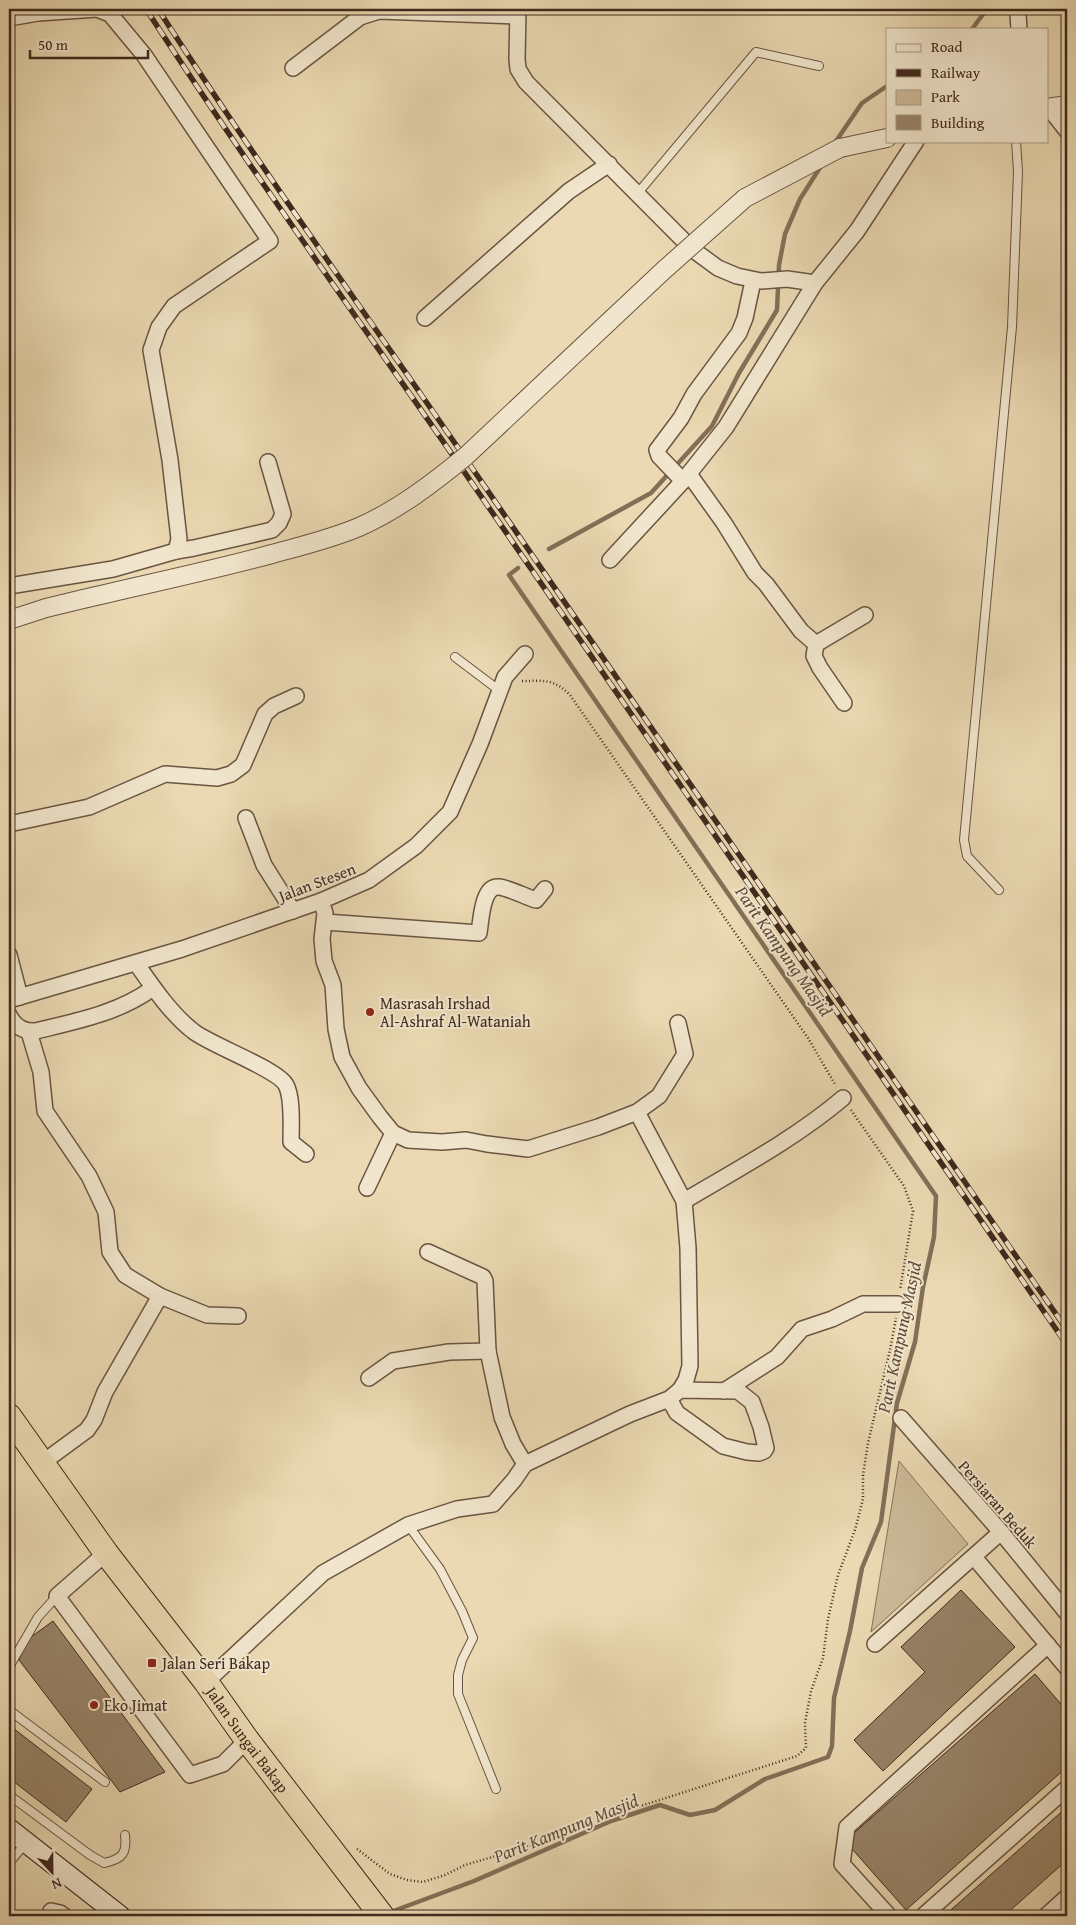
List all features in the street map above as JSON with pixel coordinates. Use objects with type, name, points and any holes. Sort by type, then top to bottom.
[{"type":"highway","name":"Jalan Sungai Bakap","points":[[9,1416],[106,1553],[377,1909]]},
{"type":"main road","points":[[9,1829],[120,1916]]},
{"type":"street","points":[[9,18],[38,12],[97,9],[110,14],[144,55],[270,241],[174,306],[159,327],[152,350],[170,460],[179,539],[176,551]]},
{"type":"street","points":[[1019,28],[1018,14],[1020,9]]},
{"type":"street","points":[[293,68],[360,17],[379,11],[518,12],[518,69],[526,82],[692,249],[718,268],[737,276],[757,281],[788,279],[815,283]]},
{"type":"street","points":[[1048,108],[1067,105]]},
{"type":"street","points":[[1048,108],[1067,131]]},
{"type":"street","points":[[9,620],[46,608],[236,564],[324,540],[359,527],[394,508],[435,482],[466,456],[664,270],[745,198],[840,148],[886,138]]},
{"type":"street","points":[[610,560],[678,472],[726,427],[815,283],[857,231],[915,142]]},
{"type":"street","points":[[425,318],[569,191],[609,164]]},
{"type":"street","points":[[757,281],[739,333],[694,394],[682,418],[657,450],[659,456],[678,472],[724,523],[756,573],[801,631],[816,644]]},
{"type":"street","points":[[9,586],[113,569],[176,551],[272,530],[279,524],[283,514],[268,462]]},
{"type":"street","points":[[9,610],[46,608]]},
{"type":"street","points":[[844,703],[814,656],[816,644],[865,615]]},
{"type":"street","name":"Jalan Stesen","points":[[15,999],[136,963],[320,901],[369,880],[416,846],[450,812],[480,744],[503,684],[525,654]]},
{"type":"street","points":[[9,824],[89,807],[165,774],[217,778],[231,774],[243,765],[265,714],[270,709],[296,696]]},
{"type":"street","points":[[246,818],[264,865],[293,910]]},
{"type":"street","points":[[325,922],[479,933],[485,897],[492,888],[498,886],[536,900],[545,889]]},
{"type":"street","points":[[320,901],[325,913],[322,938],[324,960],[333,985],[336,1029],[342,1057],[359,1088],[393,1133],[408,1140],[442,1142],[466,1140],[528,1149],[598,1127],[637,1112],[659,1096],[685,1054],[678,1023]]},
{"type":"street","points":[[9,955],[15,999]]},
{"type":"street","points":[[136,963],[153,988],[193,1032],[273,1074],[286,1084],[289,1099],[291,1142],[306,1154]]},
{"type":"street","points":[[9,1015],[18,1027],[29,1032],[113,1010],[140,998],[153,988]]},
{"type":"street","points":[[29,1032],[40,1072],[45,1111],[90,1176],[106,1212],[110,1252],[125,1275],[160,1296],[207,1315],[238,1316]]},
{"type":"street","points":[[684,1201],[783,1141],[825,1113],[843,1098]]},
{"type":"street","points":[[206,1682],[323,1573],[408,1525],[457,1509],[493,1504],[525,1464],[675,1394],[738,1391],[752,1402],[761,1427],[766,1448],[764,1451],[759,1453],[747,1452],[722,1446],[677,1413],[675,1394],[690,1366],[688,1248],[684,1201],[637,1112]]},
{"type":"street","points":[[367,1188],[393,1133]]},
{"type":"street","points":[[428,1252],[485,1281],[488,1351],[502,1417],[513,1444],[525,1464]]},
{"type":"street","points":[[42,1463],[87,1430],[94,1420],[105,1392],[160,1296]]},
{"type":"street","points":[[724,1391],[777,1357],[802,1329],[832,1319],[863,1304],[898,1304]]},
{"type":"street","points":[[369,1378],[393,1362],[449,1352],[488,1351]]},
{"type":"street","name":"Persiaran Beduk","points":[[901,1418],[1001,1532],[1067,1614]]},
{"type":"street","points":[[875,1644],[1001,1532]]},
{"type":"street","points":[[106,1553],[57,1596],[190,1776],[223,1764],[247,1740]]},
{"type":"street","points":[[974,1557],[1067,1668]]},
{"type":"street","points":[[889,1916],[842,1864],[847,1827],[1048,1645]]},
{"type":"street","points":[[923,1916],[1067,1788]]},
{"type":"street","points":[[1046,1916],[1067,1897]]},
{"type":"lane","points":[[638,194],[756,52],[819,66]]},
{"type":"lane","points":[[999,890],[967,856],[964,840],[1012,327],[1018,172],[1016,142]]},
{"type":"lane","points":[[455,657],[503,684]]},
{"type":"lane","points":[[408,1525],[440,1569],[462,1611],[473,1638],[462,1660],[458,1675],[458,1694],[496,1789]]},
{"type":"lane","points":[[9,1667],[38,1617],[57,1596]]},
{"type":"lane","points":[[9,1710],[105,1782]]},
{"type":"lane","points":[[9,1794],[90,1855],[104,1863],[116,1861],[124,1854],[126,1847],[125,1835]]},
{"type":"lane","points":[[9,1863],[26,1842]]},
{"type":"path","points":[[350,1844],[390,1874],[407,1880],[423,1882],[445,1875],[466,1865],[557,1838],[625,1811],[770,1766],[797,1756],[806,1748],[805,1723],[811,1691],[823,1658],[828,1619],[838,1575],[855,1530],[863,1498],[863,1474],[868,1443],[890,1350],[913,1211],[910,1198],[904,1186],[843,1098],[808,1038],[570,695],[560,685],[550,681],[522,681],[503,684]]},
{"type":"green space","points":[[899,1461],[968,1544],[871,1632]]},
{"type":"building","points":[[961,1590],[1015,1647],[883,1771],[854,1740],[925,1672],[901,1647]]},
{"type":"building","points":[[53,1621],[165,1772],[120,1792],[19,1660],[27,1640]]},
{"type":"building","points":[[1035,1674],[1067,1711],[1067,1767],[906,1910],[845,1841]]},
{"type":"building","points":[[9,1725],[92,1789],[66,1822],[9,1778]]},
{"type":"building","points":[[1067,1807],[1067,1860],[1004,1916],[944,1916]]},
{"type":"waterway","name":"Parit Kampung Masjid","points":[[973,28],[987,9]]},
{"type":"waterway","name":"Parit Kampung Masjid","points":[[834,144],[862,103],[886,87]]},
{"type":"waterway","name":"Parit Kampung Masjid","points":[[549,549],[651,493],[712,426],[739,373],[777,310],[779,265],[785,234],[800,199],[821,166]]},
{"type":"waterway","name":"Parit Kampung Masjid","points":[[388,1913],[474,1881],[611,1821],[660,1805],[690,1815],[715,1810],[765,1779],[828,1757],[832,1746],[834,1698],[850,1631],[862,1568],[881,1522],[897,1403],[915,1342],[923,1287],[934,1237],[936,1196],[509,575],[518,568]]},
{"type":"railway","points":[[146,9],[267,189],[1067,1345]]},
{"type":"railway","points":[[158,9],[277,187],[1067,1330]]},
{"type":"place","name":"Masrasah Irshad Al-Ashraf Al-Wataniah","points":[[370,1012]]},
{"type":"place","name":"Jalan Seri Bakap","points":[[152,1663]]},
{"type":"place","name":"Eko Jimat","points":[[94,1705]]}]
